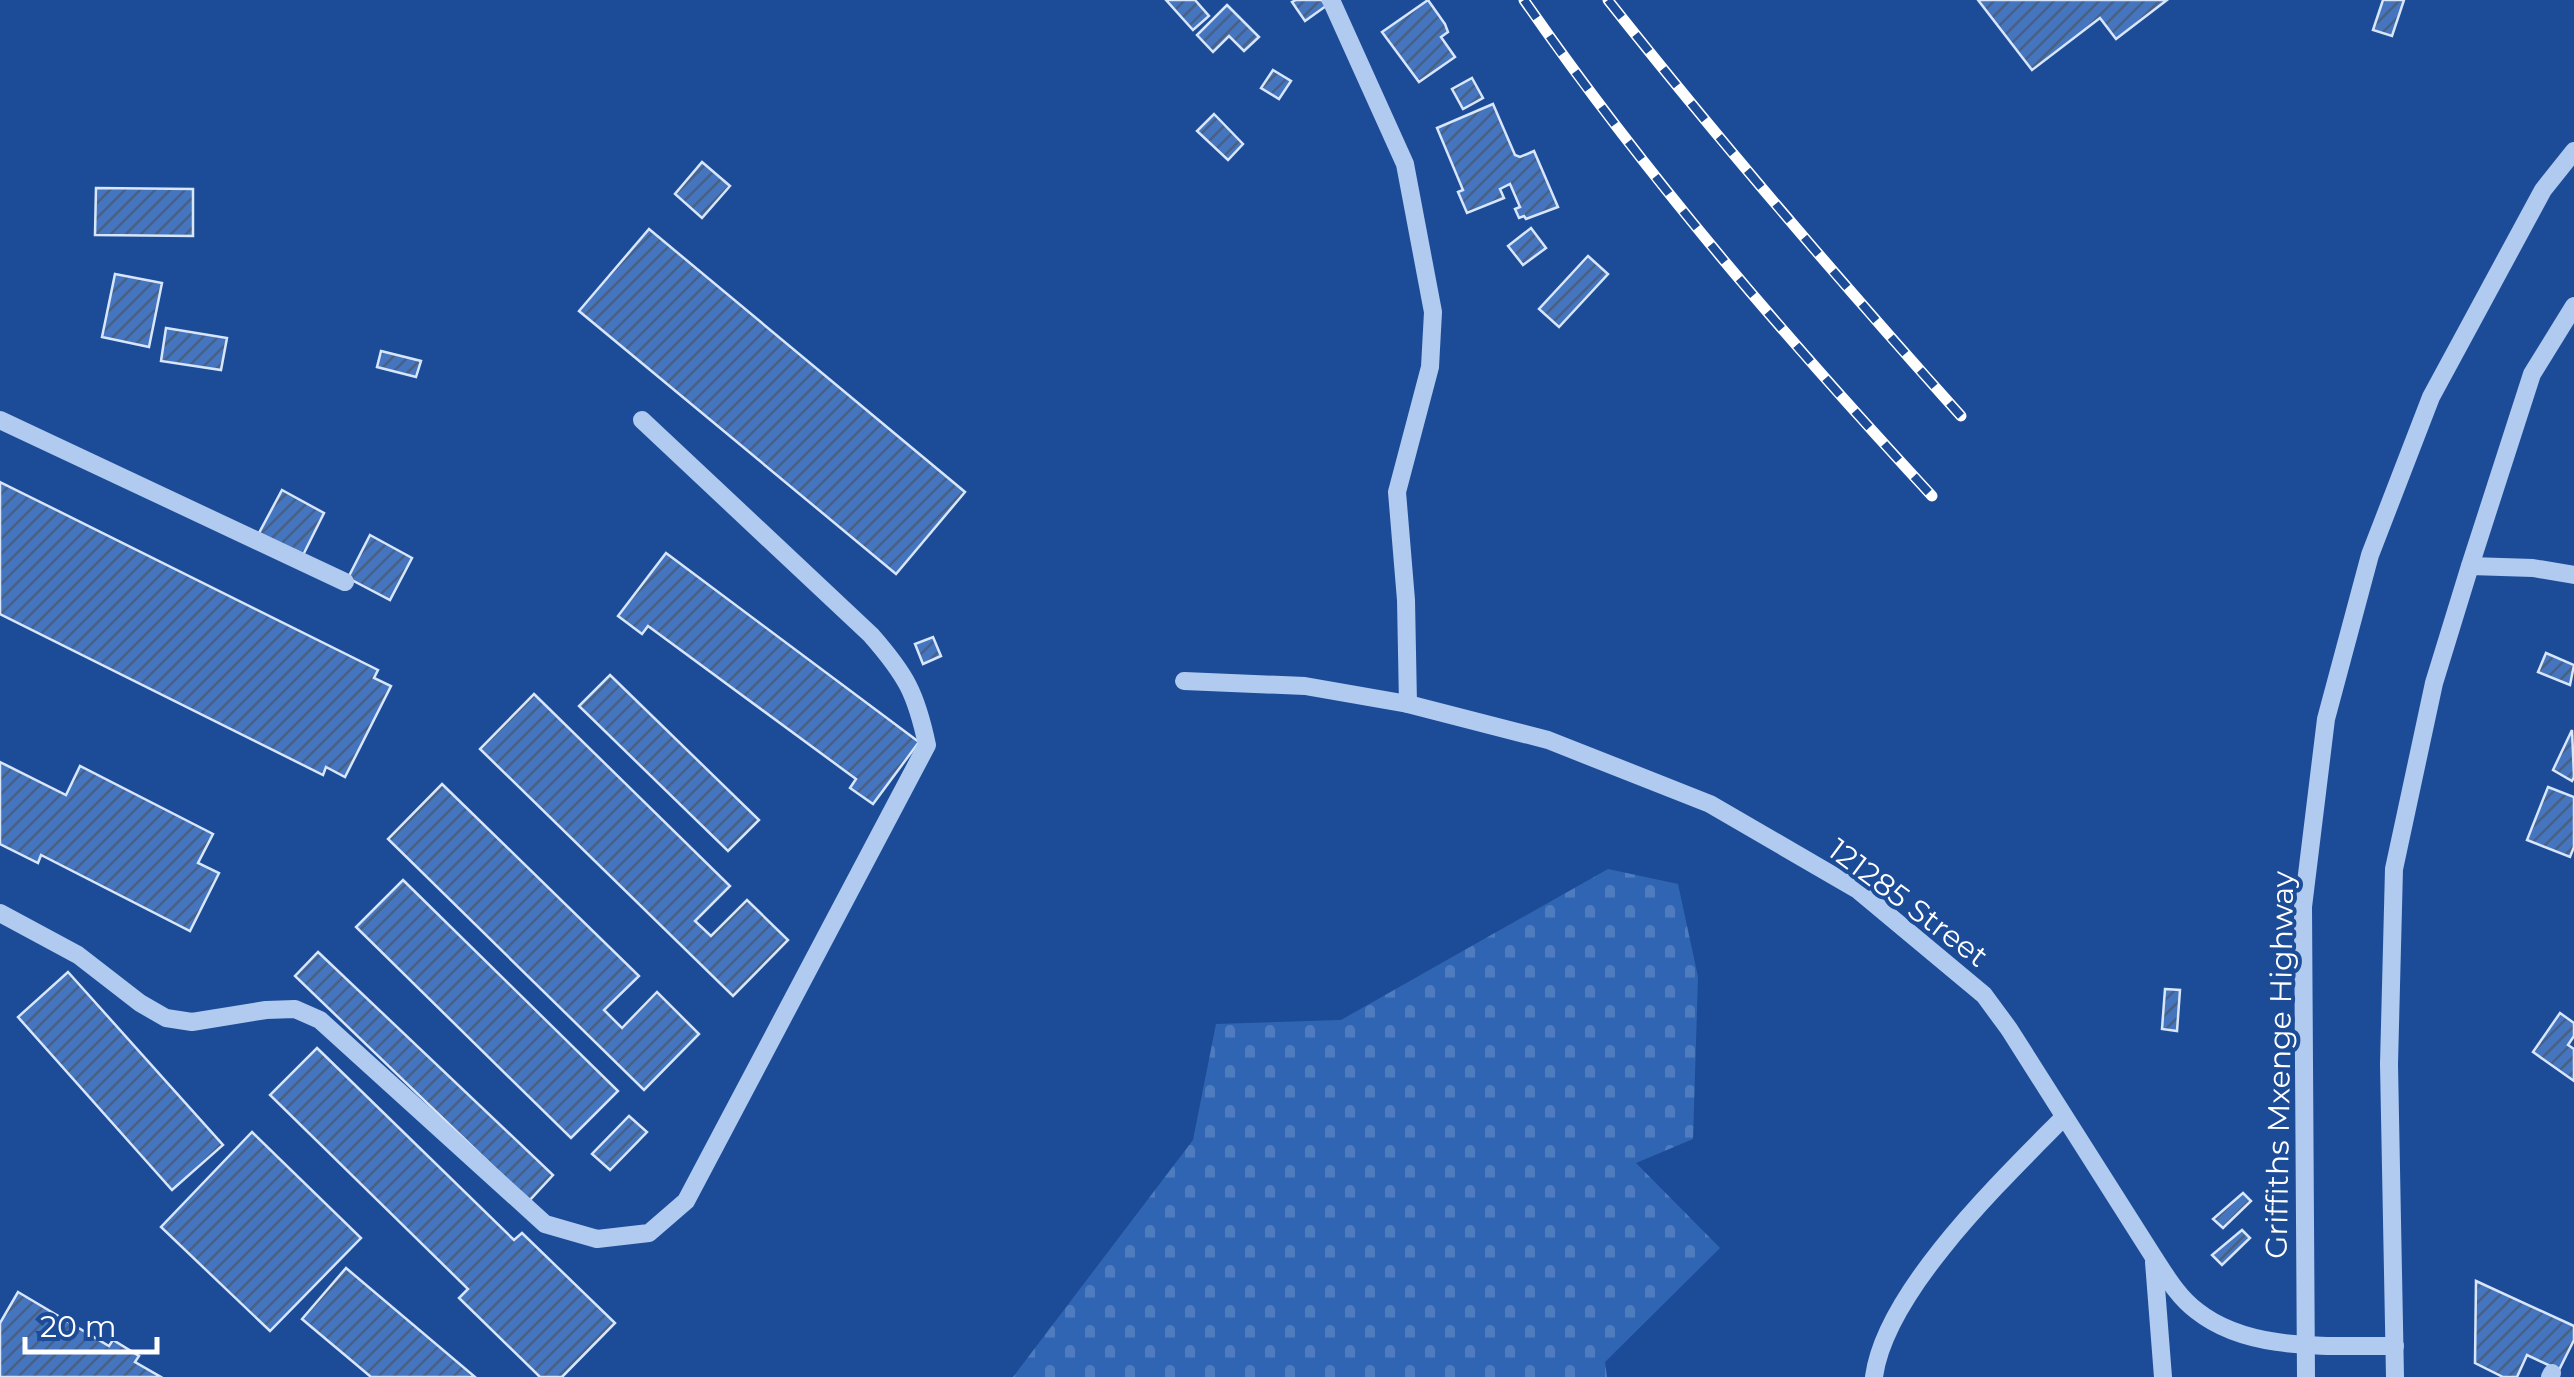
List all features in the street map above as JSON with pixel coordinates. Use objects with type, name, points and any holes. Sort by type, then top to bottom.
[{"type":"street","points":[[1331,0],[1405,164],[1434,312],[1430,366],[1397,492],[1406,600],[1408,704]]},
{"type":"street","name":"Griffiths Mxenge Highway","points":[[2306,1377],[2303,908],[2326,719],[2370,555],[2431,397],[2544,190],[2574,151]]},
{"type":"street","points":[[2396,1377],[2389,1064],[2394,869],[2434,683],[2470,566],[2532,374],[2574,306]]},
{"type":"street","points":[[0,420],[346,582]]},
{"type":"street","points":[[0,913],[78,956],[166,1018],[192,1022],[295,1008],[320,1020],[545,1224],[597,1239],[649,1233],[686,1201],[927,745],[918,702],[898,666],[880,645],[642,420]]},
{"type":"street","points":[[2470,566],[2533,568],[2574,575]]},
{"type":"street","name":"121285 Street","points":[[1184,681],[1305,686],[1408,704],[1548,740],[1710,804],[1858,890],[1984,995],[2010,1029],[2153,1256],[2178,1292],[2208,1318],[2245,1335],[2306,1345],[2395,1346]]},
{"type":"street","points":[[1874,1377],[1890,1328],[1911,1292],[1976,1207],[2064,1117]]},
{"type":"street","points":[[2153,1256],[2164,1377]]},
{"type":"green space","points":[[1608,869],[1678,884],[1698,977],[1693,1139],[1636,1163],[1720,1248],[1605,1362],[1607,1377],[1013,1377],[1193,1140],[1216,1024],[1341,1020]]},
{"type":"building","points":[[1166,0],[1195,0],[1209,16],[1193,30]]},
{"type":"building","points":[[1322,0],[1326,6],[1305,21],[1292,2]]},
{"type":"building","points":[[1428,0],[1445,24],[1448,32],[1441,37],[1455,57],[1419,82],[1382,32]]},
{"type":"building","points":[[1978,0],[2167,0],[2116,39],[2100,18],[2032,70]]},
{"type":"building","points":[[2383,0],[2404,0],[2392,36],[2373,30]]},
{"type":"building","points":[[1227,5],[1259,37],[1244,51],[1229,36],[1213,52],[1197,35]]},
{"type":"building","points":[[1273,70],[1291,81],[1279,99],[1261,88]]},
{"type":"building","points":[[1472,78],[1483,98],[1463,109],[1452,89]]},
{"type":"building","points":[[1493,104],[1515,155],[1534,151],[1558,207],[1519,218],[1515,209],[1520,207],[1510,184],[1500,189],[1504,198],[1467,213],[1458,192],[1463,190],[1437,128]]},
{"type":"building","points":[[1214,114],[1243,144],[1228,160],[1197,131]]},
{"type":"building","points":[[702,162],[730,186],[702,218],[675,194]]},
{"type":"building","points":[[96,188],[193,189],[193,236],[95,235]]},
{"type":"building","points":[[1531,228],[1546,248],[1523,265],[1508,246]]},
{"type":"building","points":[[649,229],[965,492],[896,574],[579,311]]},
{"type":"building","points":[[1588,256],[1608,274],[1559,327],[1539,309]]},
{"type":"building","points":[[115,274],[162,283],[149,347],[102,337]]},
{"type":"building","points":[[166,328],[227,338],[221,370],[161,361]]},
{"type":"building","points":[[381,351],[421,361],[416,377],[377,367]]},
{"type":"building","points":[[0,482],[378,670],[374,678],[391,686],[345,777],[326,767],[323,775],[0,614]]},
{"type":"building","points":[[282,490],[324,513],[303,555],[259,533]]},
{"type":"building","points":[[370,535],[412,558],[390,600],[348,578]]},
{"type":"building","points":[[666,553],[919,742],[873,804],[850,788],[856,779],[648,626],[642,634],[618,616]]},
{"type":"building","points":[[933,637],[941,656],[923,664],[915,644]]},
{"type":"building","points":[[2546,653],[2574,665],[2570,685],[2538,672]]},
{"type":"building","points":[[610,675],[759,820],[728,851],[579,706]]},
{"type":"building","points":[[534,694],[730,886],[695,921],[711,936],[747,900],[788,940],[733,996],[480,749]]},
{"type":"building","points":[[2572,730],[2574,777],[2572,781],[2553,770]]},
{"type":"building","points":[[0,762],[66,795],[80,766],[213,834],[198,863],[219,873],[190,931],[41,855],[38,863],[0,844]]},
{"type":"building","points":[[442,784],[639,976],[604,1010],[622,1028],[657,992],[699,1034],[644,1090],[388,839]]},
{"type":"building","points":[[2548,787],[2574,797],[2574,847],[2570,857],[2527,840]]},
{"type":"building","points":[[403,880],[618,1091],[571,1138],[356,927]]},
{"type":"building","points":[[318,952],[553,1175],[529,1201],[295,976]]},
{"type":"building","points":[[68,972],[223,1145],[172,1190],[18,1017]]},
{"type":"building","points":[[2165,989],[2180,990],[2177,1031],[2162,1029]]},
{"type":"building","points":[[2560,1013],[2574,1023],[2574,1036],[2568,1045],[2574,1049],[2574,1081],[2533,1052]]},
{"type":"building","points":[[317,1048],[514,1240],[522,1233],[615,1323],[562,1377],[540,1377],[459,1298],[468,1289],[270,1095]]},
{"type":"building","points":[[629,1116],[647,1132],[610,1170],[592,1154]]},
{"type":"building","points":[[252,1132],[361,1238],[270,1331],[161,1227]]},
{"type":"building","points":[[2243,1193],[2251,1201],[2223,1228],[2213,1219]]},
{"type":"building","points":[[2242,1230],[2250,1238],[2222,1265],[2212,1255]]},
{"type":"building","points":[[346,1268],[475,1377],[371,1377],[302,1319]]},
{"type":"building","points":[[2476,1281],[2574,1326],[2574,1340],[2559,1370],[2527,1355],[2517,1377],[2503,1377],[2475,1363]]},
{"type":"building","points":[[18,1292],[109,1346],[113,1340],[139,1356],[135,1362],[161,1377],[0,1377],[0,1323]]},
{"type":"railway","points":[[1524,0],[1619,130],[1719,255],[1932,496]]},
{"type":"railway","points":[[1608,0],[1781,211],[1961,416]]}]
